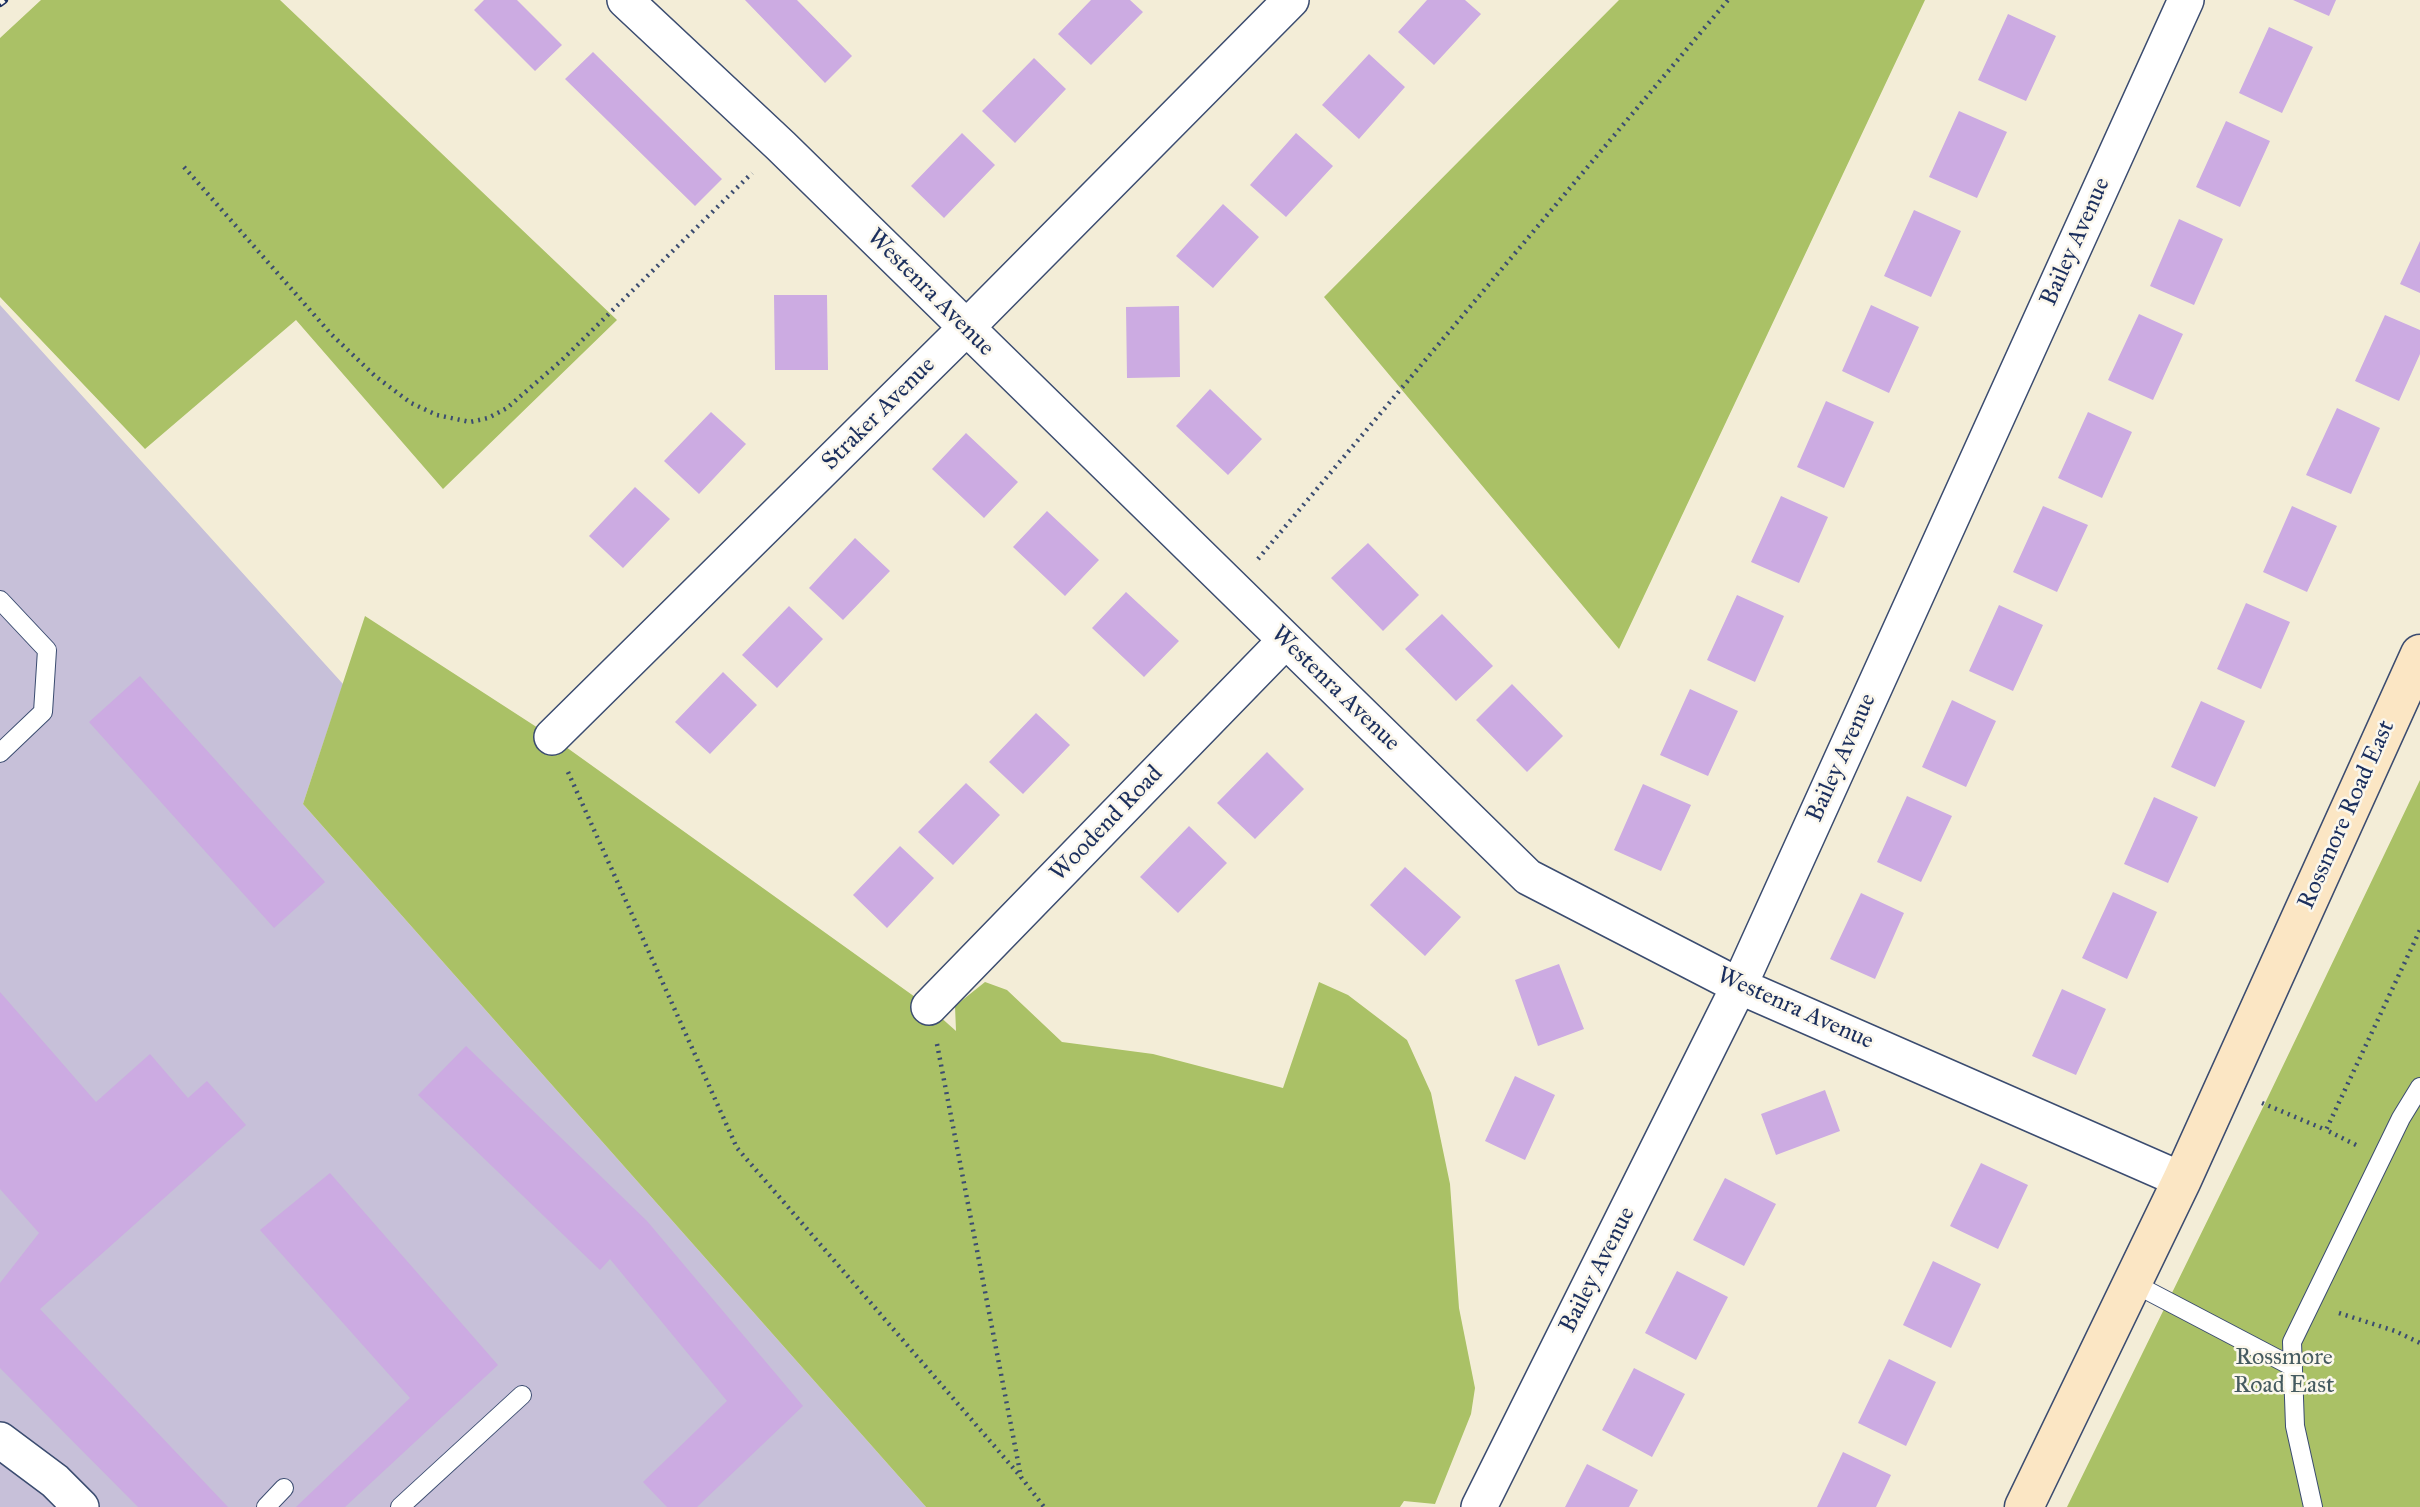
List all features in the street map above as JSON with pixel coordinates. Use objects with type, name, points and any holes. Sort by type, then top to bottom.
[{"type":"main road","name":"Rossmore Road East","points":[[2024,1507],[2182,1180],[2420,654]]},
{"type":"street","name":"Westenra Avenue","points":[[625,0],[781,146],[965,329],[1528,877],[1740,986],[2182,1180]]},
{"type":"street","name":"Straker Avenue","points":[[552,737],[965,329],[1291,0]]},
{"type":"street","name":"Bailey Avenue","points":[[1479,1507],[1740,986],[2186,0]]},
{"type":"street","name":"Woodend Road","points":[[929,1007],[1285,641]]},
{"type":"street","points":[[0,1440],[55,1481],[81,1507]]},
{"type":"lane","points":[[0,600],[47,650],[43,712],[0,753]]},
{"type":"lane","points":[[2313,1507],[2295,1426],[2292,1342],[2381,1158],[2420,1087]]},
{"type":"lane","points":[[2131,1282],[2293,1367]]},
{"type":"lane","points":[[400,1507],[522,1395]]},
{"type":"lane","points":[[266,1507],[284,1488]]},
{"type":"path","points":[[1233,589],[1728,0]]},
{"type":"path","points":[[184,167],[331,334],[375,376],[411,403],[436,415],[470,422],[488,418],[507,408],[562,360],[608,312],[781,146]]},
{"type":"path","points":[[552,737],[737,1148],[1044,1507]]},
{"type":"path","points":[[2326,1130],[2420,930]]},
{"type":"path","points":[[929,1007],[1021,1477]]},
{"type":"path","points":[[2224,1086],[2326,1130],[2381,1158]]},
{"type":"path","points":[[2311,1303],[2395,1331],[2420,1343]]},
{"type":"shaded area","points":[[0,305],[343,684],[303,804],[926,1507],[0,1507]]},
{"type":"green space","points":[[41,0],[280,0],[617,320],[443,489],[296,320],[145,449],[0,297],[0,38]]},
{"type":"green space","points":[[1619,0],[1925,0],[1619,649],[1324,297]]},
{"type":"green space","points":[[365,616],[552,737],[929,1007],[956,1031],[955,1006],[985,982],[1007,990],[1062,1042],[1153,1054],[1283,1088],[1319,982],[1348,995],[1407,1040],[1431,1093],[1450,1184],[1459,1308],[1475,1388],[1471,1414],[1435,1504],[1404,1501],[1400,1507],[926,1507],[303,804]]},
{"type":"green space","name":"Rossmore Road East","points":[[2420,780],[2420,1507],[2067,1507],[2268,1097]]},
{"type":"building","points":[[484,0],[517,0],[562,45],[535,71],[474,10]]},
{"type":"building","points":[[745,0],[797,0],[852,56],[825,83]]},
{"type":"building","points":[[1091,0],[1130,0],[1143,12],[1091,65],[1058,34]]},
{"type":"building","points":[[1427,0],[1465,0],[1481,14],[1434,65],[1398,32]]},
{"type":"building","points":[[2293,0],[2336,0],[2329,16]]},
{"type":"building","points":[[2008,14],[2056,36],[2026,101],[1978,80]]},
{"type":"building","points":[[2269,27],[2313,47],[2282,113],[2239,93]]},
{"type":"building","points":[[593,52],[722,179],[695,206],[565,79]]},
{"type":"building","points":[[1369,54],[1405,87],[1359,139],[1322,105]]},
{"type":"building","points":[[1034,58],[1066,89],[1015,143],[982,111]]},
{"type":"building","points":[[1959,111],[2007,132],[1977,198],[1929,177]]},
{"type":"building","points":[[2226,121],[2270,141],[2240,207],[2196,187]]},
{"type":"building","points":[[962,133],[995,165],[944,218],[911,186]]},
{"type":"building","points":[[1296,133],[1333,166],[1286,217],[1250,185]]},
{"type":"building","points":[[1223,204],[1259,237],[1213,288],[1176,256]]},
{"type":"building","points":[[1914,210],[1961,231],[1931,297],[1884,276]]},
{"type":"building","points":[[2179,219],[2223,239],[2194,305],[2150,286]]},
{"type":"building","points":[[2420,241],[2420,293],[2400,284]]},
{"type":"building","points":[[774,295],[827,295],[828,370],[775,370]]},
{"type":"building","points":[[1871,305],[1919,327],[1889,393],[1842,371]]},
{"type":"building","points":[[1179,306],[1180,377],[1127,378],[1126,307]]},
{"type":"building","points":[[2139,314],[2183,334],[2153,400],[2108,380]]},
{"type":"building","points":[[2385,315],[2420,330],[2420,354],[2399,401],[2355,381]]},
{"type":"building","points":[[1210,389],[1262,439],[1228,475],[1176,426]]},
{"type":"building","points":[[1826,401],[1874,422],[1844,488],[1797,467]]},
{"type":"building","points":[[2337,408],[2380,428],[2351,494],[2306,475]]},
{"type":"building","points":[[711,412],[746,444],[699,494],[664,461]]},
{"type":"building","points":[[2088,412],[2132,432],[2102,498],[2058,478]]},
{"type":"building","points":[[966,433],[1018,482],[984,518],[932,469]]},
{"type":"building","points":[[635,487],[670,519],[623,568],[589,536]]},
{"type":"building","points":[[1781,496],[1828,517],[1799,583],[1751,562]]},
{"type":"building","points":[[2043,506],[2088,525],[2057,592],[2013,572]]},
{"type":"building","points":[[2292,506],[2337,526],[2307,592],[2263,572]]},
{"type":"building","points":[[1047,511],[1099,560],[1065,596],[1013,547]]},
{"type":"building","points":[[855,538],[890,571],[843,620],[809,588]]},
{"type":"building","points":[[1368,543],[1419,595],[1383,631],[1331,578]]},
{"type":"building","points":[[1126,592],[1179,641],[1144,677],[1092,628]]},
{"type":"building","points":[[1737,595],[1784,616],[1755,682],[1707,660]]},
{"type":"building","points":[[2246,603],[2290,622],[2261,689],[2217,669]]},
{"type":"building","points":[[1999,605],[2043,625],[2013,691],[1969,671]]},
{"type":"building","points":[[789,606],[823,639],[777,688],[742,655]]},
{"type":"building","points":[[1442,614],[1493,666],[1456,701],[1405,649]]},
{"type":"building","points":[[723,672],[757,705],[710,754],[675,722]]},
{"type":"building","points":[[140,676],[325,882],[274,928],[89,722]]},
{"type":"building","points":[[1512,684],[1563,736],[1527,772],[1476,720]]},
{"type":"building","points":[[1690,689],[1738,711],[1708,776],[1660,755]]},
{"type":"building","points":[[1952,700],[1996,721],[1966,787],[1922,767]]},
{"type":"building","points":[[2201,701],[2245,721],[2215,787],[2171,767]]},
{"type":"building","points":[[1036,713],[1070,745],[1023,794],[989,762]]},
{"type":"building","points":[[1267,752],[1304,789],[1255,839],[1217,803]]},
{"type":"building","points":[[966,783],[1000,815],[953,865],[918,832]]},
{"type":"building","points":[[1643,784],[1691,805],[1661,871],[1614,850]]},
{"type":"building","points":[[1907,796],[1952,816],[1921,882],[1877,862]]},
{"type":"building","points":[[2154,797],[2198,817],[2168,883],[2124,864]]},
{"type":"building","points":[[1189,826],[1227,863],[1178,913],[1140,877]]},
{"type":"building","points":[[900,846],[934,878],[887,928],[853,895]]},
{"type":"building","points":[[1405,867],[1461,917],[1425,956],[1370,905]]},
{"type":"building","points":[[2113,892],[2157,912],[2127,979],[2082,958]]},
{"type":"building","points":[[1861,893],[1904,913],[1875,979],[1830,959]]},
{"type":"building","points":[[1559,964],[1584,1029],[1538,1046],[1515,980]]},
{"type":"building","points":[[2062,989],[2106,1009],[2076,1075],[2032,1056]]},
{"type":"building","points":[[0,992],[96,1102],[150,1054],[188,1098],[207,1081],[246,1125],[40,1309],[228,1507],[138,1507],[0,1368],[0,1283],[39,1233],[0,1189]]},
{"type":"building","points":[[466,1046],[647,1221],[803,1406],[697,1507],[667,1507],[643,1482],[727,1401],[610,1259],[600,1270],[418,1095]]},
{"type":"building","points":[[1515,1076],[1555,1095],[1525,1160],[1485,1141]]},
{"type":"building","points":[[1825,1090],[1840,1131],[1776,1155],[1761,1114]]},
{"type":"building","points":[[1981,1163],[2028,1185],[1998,1249],[1950,1226]]},
{"type":"building","points":[[330,1173],[498,1365],[345,1507],[296,1507],[410,1398],[260,1230]]},
{"type":"building","points":[[1725,1178],[1776,1204],[1744,1266],[1693,1240]]},
{"type":"building","points":[[1933,1261],[1981,1284],[1951,1348],[1903,1325]]},
{"type":"building","points":[[1677,1271],[1728,1297],[1696,1360],[1645,1333]]},
{"type":"building","points":[[1889,1359],[1936,1382],[1906,1446],[1858,1423]]},
{"type":"building","points":[[1634,1368],[1685,1394],[1652,1457],[1602,1430]]},
{"type":"building","points":[[1843,1452],[1891,1475],[1876,1507],[1817,1507]]},
{"type":"building","points":[[1587,1464],[1638,1490],[1629,1507],[1565,1507]]},
{"type":"railway","points":[[0,3],[4,0]]}]
